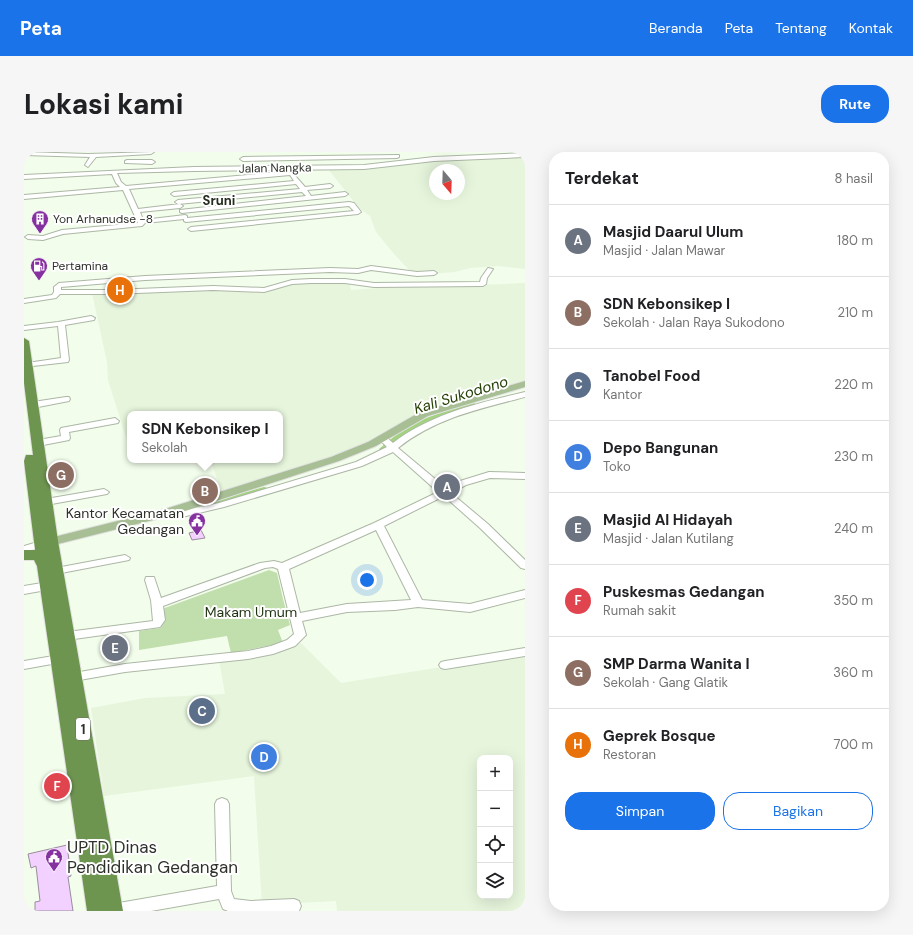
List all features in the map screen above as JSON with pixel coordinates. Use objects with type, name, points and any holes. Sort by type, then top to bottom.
[{"type":"highway","name":"1","points":[[24,341],[27,365],[28,406],[48,553],[67,636],[113,911]]},
{"type":"highway","name":"1","points":[[28,406],[38,443],[46,502],[48,586],[97,911]]},
{"type":"highway","points":[[24,555],[48,553]]},
{"type":"main road","points":[[48,553],[161,517],[171,511],[360,450],[389,443],[405,424],[430,418],[454,404],[525,384]]},
{"type":"street","points":[[109,166],[131,154],[150,152]]},
{"type":"street","points":[[242,152],[243,168]]},
{"type":"street","points":[[317,152],[320,158]]},
{"type":"street","points":[[24,153],[94,156],[107,154],[109,166],[127,190],[141,222]]},
{"type":"street","name":"Jalan Nangka","points":[[214,167],[243,168],[331,165],[369,167],[400,160],[434,160],[525,153]]},
{"type":"street","points":[[131,154],[127,162],[152,162]]},
{"type":"street","points":[[88,165],[94,156]]},
{"type":"street","points":[[243,159],[320,158],[400,160]]},
{"type":"street","points":[[167,168],[168,161]]},
{"type":"street","points":[[24,176],[109,166],[167,168],[214,167]]},
{"type":"street","points":[[114,172],[214,167]]},
{"type":"street","points":[[24,197],[291,174],[310,198]]},
{"type":"street","points":[[25,236],[43,238],[62,232],[142,224],[141,222],[186,219],[351,204],[358,212],[192,231],[186,219],[180,206],[166,178]]},
{"type":"street","points":[[174,194],[298,182]]},
{"type":"street","points":[[136,211],[330,186]]},
{"type":"street","points":[[180,206],[310,198],[345,194]]},
{"type":"street","points":[[296,199],[303,208]]},
{"type":"street","points":[[58,292],[56,287],[69,284],[208,275],[330,270],[358,271],[371,268],[417,274],[434,273]]},
{"type":"street","points":[[58,292],[112,292],[202,288],[264,290],[292,282],[311,281],[345,281],[374,285],[483,284],[484,278],[490,269]]},
{"type":"street","points":[[24,301],[54,297],[58,292]]},
{"type":"street","points":[[24,328],[60,324],[63,322],[91,318]]},
{"type":"street","points":[[27,365],[66,359],[60,324]]},
{"type":"street","points":[[430,418],[525,394]]},
{"type":"street","points":[[28,406],[66,399]]},
{"type":"street","points":[[38,443],[66,438],[65,434],[116,423]]},
{"type":"street","points":[[389,443],[445,491],[523,563]]},
{"type":"street","points":[[157,604],[264,565],[274,564],[283,567],[378,525],[445,491],[469,481],[489,475],[525,476]]},
{"type":"street","points":[[46,502],[104,492]]},
{"type":"street","points":[[378,525],[418,604]]},
{"type":"street","points":[[24,550],[125,558]]},
{"type":"street","points":[[74,677],[125,668],[233,658],[274,649],[295,642],[299,639],[300,635],[283,567]]},
{"type":"street","points":[[67,636],[156,624],[159,620],[156,594],[150,580]]},
{"type":"street","points":[[24,590],[48,586]]},
{"type":"street","points":[[296,618],[347,608],[418,604],[470,608],[525,594]]},
{"type":"street","points":[[445,665],[525,652]]},
{"type":"street","points":[[24,665],[59,659]]},
{"type":"street","points":[[222,804],[224,890],[228,904],[232,907],[247,909],[294,906]]},
{"type":"street","points":[[113,911],[224,890]]},
{"type":"shaded area","points":[[525,157],[525,269],[499,266],[470,268],[455,272],[414,275],[376,232],[370,216],[359,208],[328,169],[381,167],[443,160]]},
{"type":"shaded area","points":[[349,282],[351,290],[394,287],[525,283],[525,380],[423,411],[373,440],[336,456],[222,491],[211,463],[283,463],[283,411],[127,411],[127,440],[108,380],[107,362],[92,293],[186,290],[259,291],[295,284]]},
{"type":"shaded area","points":[[301,643],[341,683],[525,654],[525,911],[337,911],[336,901],[262,905],[254,776],[104,796],[91,708],[145,698],[225,694],[219,660],[253,658]]},
{"type":"green space","name":"Makam Umum","points":[[269,570],[277,573],[290,625],[278,630],[283,643],[231,653],[227,636],[139,650],[139,631],[161,628],[162,609]]},
{"type":"building","points":[[454,478],[457,481],[446,486],[438,480]]},
{"type":"building","name":"Kantor Kecamatan Gedangan","points":[[201,530],[205,538],[192,540],[189,533]]},
{"type":"building","name":"UPTD Dinas Pendidikan Gedangan","points":[[67,845],[71,876],[68,877],[73,911],[35,911],[35,902],[40,901],[36,866],[31,868],[28,854]]},
{"type":"waterway","name":"Kali Sukodono","points":[[384,449],[412,427],[454,411],[474,406]]},
{"type":"waterway","name":"Kali Sukodono","points":[[197,509],[264,490]]},
{"type":"place","name":"Yon Arhanudse -8","points":[[40,234]]},
{"type":"place","name":"Pertamina","points":[[39,281]]},
{"type":"place","name":"Geprek Bosque","points":[[120,290]]},
{"type":"place","name":"SMP Darma Wanita I","points":[[61,475]]},
{"type":"place","name":"Masjid Daarul Ulum","points":[[447,487]]},
{"type":"place","name":"SDN Kebonsikep I","points":[[205,491]]},
{"type":"place","name":"Kantor Kecamatan Gedangan","points":[[197,536]]},
{"type":"place","name":"Masjid Al Hidayah","points":[[115,648]]},
{"type":"place","name":"Tanobel Food","points":[[202,711]]},
{"type":"place","name":"Depo Bangunan","points":[[264,757]]},
{"type":"place","name":"Puskesmas Gedangan","points":[[57,786]]},
{"type":"place","name":"UPTD Dinas Pendidikan Gedangan","points":[[54,872]]},
{"type":"district","name":"Sruni","points":[[219,200]]}]
